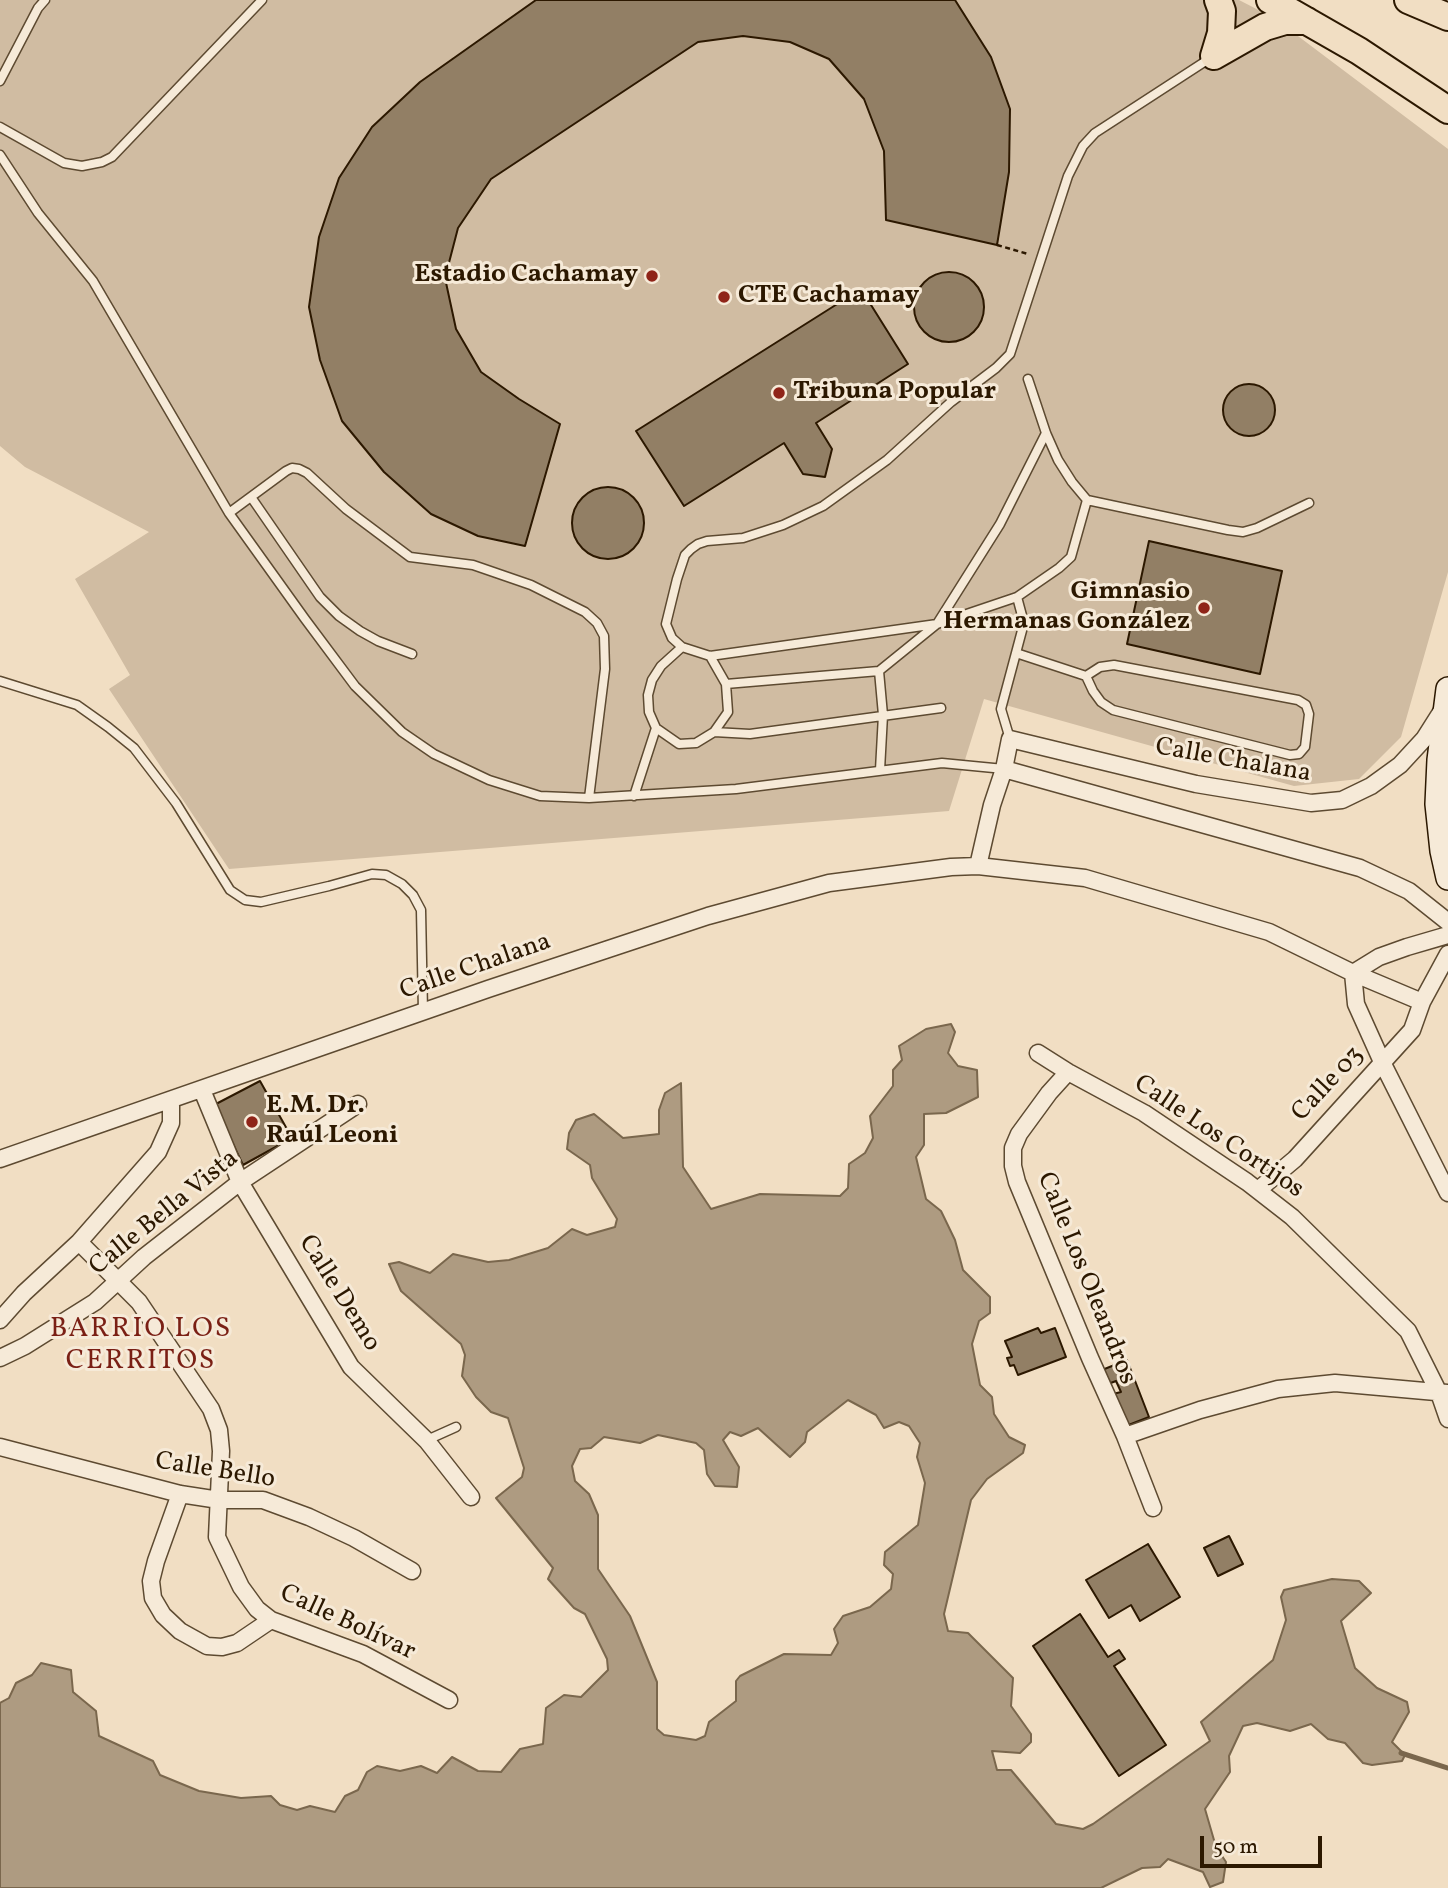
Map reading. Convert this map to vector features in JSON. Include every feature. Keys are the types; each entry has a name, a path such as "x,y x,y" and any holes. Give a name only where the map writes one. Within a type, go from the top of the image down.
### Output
{"main road":[{"path":"1214,55 1221,33 1222,11 1218,0"},
{"path":"1269,0 1359,51 1448,110"},
{"path":"1408,0 1448,17"},
{"path":"1214,55 1265,27 1285,21 1307,22"},
{"path":"1446,698 1437,804 1448,878"}],"street":[{"name":"Calle Chalana","path":"1010,739 1196,784 1311,803 1342,800 1371,786 1400,765 1424,739 1446,698"},
{"path":"978,866 1010,739"},
{"path":"1003,769 1360,868 1409,891 1448,922"},
{"name":"Calle Chalana","path":"0,1159 708,916 829,883 951,867 978,866 1085,878 1269,932 1353,973 1422,1002"},
{"path":"1448,936 1379,957 1353,973 1356,1004 1448,1193"},
{"name":"Calle 03","path":"1258,1190 1295,1159 1412,1030 1422,1002 1448,954"},
{"name":"Calle Los Cortijos","path":"1038,1053 1144,1113 1292,1216 1408,1331 1444,1393 1448,1419"},
{"name":"Calle Los Oleandros","path":"1068,1072 1019,1134 1013,1148 1013,1166 1017,1182 1153,1508"},
{"name":"Calle Demo","path":"202,1090 240,1182 351,1367 427,1441 471,1497"},
{"path":"0,1320 24,1293 79,1242 158,1152 171,1124 172,1100"},
{"name":"Calle Bella Vista","path":"0,1357 26,1346 95,1302 144,1257 240,1182 358,1104"},
{"name":"Calle Bolívar","path":"79,1242 139,1302 211,1409 219,1430 221,1451 217,1537 241,1587 257,1609 271,1620 362,1654 449,1700"},
{"path":"1125,1436 1200,1410 1278,1389 1335,1383 1444,1393"},
{"name":"Calle Bello","path":"0,1447 180,1494 219,1500 263,1500 354,1538 412,1571"},
{"path":"180,1494 151,1581 153,1598 163,1615 180,1632 207,1646 222,1647 237,1643 271,1620"}],"lane":[{"path":"0,81 38,8 45,0"},
{"path":"0,127 64,163 82,166 102,162 112,157 262,0"},
{"path":"1087,500 1071,557 1059,569 1017,597 937,624 710,656 682,647 672,638 666,624 685,555 698,544 743,538 783,525 823,506 887,460 951,402 1010,354 1068,176 1083,146 1095,134 1214,55"},
{"path":"0,155 38,213 93,281 229,513 355,686 402,732 434,754 489,780 540,796 634,796 736,789 942,763 1003,769"},
{"path":"1028,379 1058,460 1087,500 1243,531 1258,528 1309,503"},
{"path":"726,684 879,671 937,624 1000,524 1046,433"},
{"path":"229,513 286,471 299,469 307,473 346,509 410,557 473,565 531,585 585,612 597,623 604,636 605,669 589,797"},
{"path":"251,497 303,575 330,607 360,632 412,654"},
{"path":"1010,739 1001,709 1024,624 1017,597"},
{"path":"682,647 661,666 652,680 648,695 649,712 656,729 678,744 696,743 714,732 728,712 726,684 710,656"},
{"path":"1017,653 1086,676 1101,702 1113,710 1290,755 1299,754 1305,747 1309,714 1306,705 1298,700 1114,665 1100,667 1086,676"},
{"path":"879,671 883,715 880,770"},
{"path":"0,681 77,705 134,748 176,803 230,890 244,900 261,902 372,874 386,875 402,884 413,895 421,910 423,1012"},
{"path":"714,732 750,734 941,708"},
{"path":"634,796 656,729"},
{"path":"427,1441 456,1427"}],"path":[{"path":"996,245 1041,259"}],"shaded area":[{"name":"CTE Cachamay","path":"0,0 1239,0 1274,18 1448,149 1448,572 1401,737 1359,779 1294,786 984,699 949,811 229,869 109,689 130,675 75,579 149,532 25,467 0,446"},
{"path":"951,1024 955,1032 948,1053 958,1066 977,1070 978,1097 946,1113 924,1114 924,1145 916,1157 926,1199 941,1211 955,1240 963,1270 990,1297 990,1313 979,1321 972,1344 980,1385 992,1397 994,1414 1009,1437 1025,1445 1023,1453 987,1479 971,1500 944,1614 948,1631 968,1633 1013,1678 1011,1706 1031,1734 1031,1742 1020,1753 992,1751 997,1770 1011,1770 1056,1824 1083,1829 1093,1824 1210,1741 1201,1722 1273,1660 1286,1620 1281,1597 1284,1590 1332,1579 1359,1581 1371,1593 1341,1621 1355,1668 1377,1688 1407,1702 1409,1712 1392,1742 1405,1755 1402,1761 1372,1765 1363,1763 1345,1743 1328,1739 1311,1724 1290,1731 1257,1723 1243,1726 1229,1756 1230,1772 1205,1809 1216,1847 1226,1862 1223,1882 1210,1887 1203,1872 1168,1859 1160,1867 1142,1868 1101,1888 0,1888 0,1703 9,1698 16,1683 32,1675 41,1663 71,1670 73,1692 96,1711 99,1736 153,1761 160,1775 199,1791 241,1798 271,1796 280,1805 297,1810 310,1806 335,1812 345,1796 358,1790 367,1772 377,1766 400,1771 421,1766 437,1773 452,1757 478,1771 501,1772 520,1749 543,1744 546,1708 564,1695 581,1697 608,1670 607,1659 585,1614 574,1608 548,1579 553,1568 496,1498 522,1477 524,1468 508,1418 491,1412 476,1397 462,1376 465,1355 461,1344 401,1291 389,1264 399,1262 430,1273 453,1254 488,1262 509,1260 548,1248 572,1229 587,1235 615,1227 617,1219 592,1178 590,1165 567,1149 569,1133 576,1120 594,1114 623,1138 659,1134 659,1110 665,1093 681,1083 683,1167 711,1209 760,1194 840,1196 848,1188 849,1164 865,1153 873,1138 870,1116 893,1086 893,1070 902,1060 899,1046 926,1029","holes":["848,1400 876,1415 884,1428 899,1422 909,1426 920,1443 917,1457 925,1483 918,1525 885,1552 884,1565 893,1574 891,1589 870,1607 843,1616 834,1629 838,1643 831,1655 784,1654 740,1676 736,1681 736,1701 709,1722 705,1736 696,1740 664,1735 657,1729 657,1682 630,1616 598,1569 598,1515 589,1494 575,1481 572,1466 580,1449 591,1448 604,1437 640,1443 658,1435 696,1443 704,1450 707,1474 715,1486 737,1487 739,1467 723,1440 730,1432 741,1436 758,1428 790,1457 805,1442 807,1432"]}],"building":[{"path":"536,0 955,0 991,57 1010,109 1009,172 997,245 886,220 884,151 864,99 829,59 790,42 743,36 698,42 491,179 458,228 445,278 456,329 481,372 560,424 525,546 478,536 431,514 384,472 342,421 320,360 309,307 319,237 339,178 372,127 420,82"},
{"path":"942,272 956,272 969,278 978,287 984,307 982,320 974,332 956,342 942,342 929,336 920,327 914,314 914,300 920,287 929,278"},
{"name":"Tribuna Popular","path":"861,289 908,364 816,423 832,449 825,477 803,474 784,443 684,506 636,431"},
{"path":"1249,384 1268,391 1275,410 1268,429 1249,436 1230,429 1223,410 1230,391"},
{"path":"608,487 628,493 638,503 644,523 638,543 628,553 608,559 588,553 578,543 572,523 578,503 588,493"},
{"name":"Gimnasio Hermanas González","path":"1149,541 1282,571 1260,674 1127,644"},
{"name":"E.M. Dr. Raúl Leoni","path":"260,1081 292,1138 243,1165 214,1105"},
{"path":"1038,1328 1041,1333 1055,1328 1066,1357 1018,1375 1014,1365 1010,1366 1007,1358 1012,1357 1005,1341"},
{"path":"1127,1360 1149,1417 1126,1426 1113,1394 1121,1392 1116,1381 1108,1384 1102,1370"},
{"path":"1229,1536 1243,1564 1218,1576 1204,1548"},
{"path":"1148,1544 1180,1597 1140,1621 1131,1605 1109,1618 1086,1580"},
{"path":"1080,1614 1108,1657 1119,1650 1125,1659 1114,1666 1166,1745 1119,1776 1033,1646"}],"waterway":[{"path":"1401,1753 1448,1768"}],"place":[{"name":"Estadio Cachamay","path":"652,276"},
{"name":"CTE Cachamay","path":"724,297"},
{"name":"Tribuna Popular","path":"779,393"},
{"name":"Gimnasio Hermanas González","path":"1204,608"},
{"name":"E.M. Dr. Raúl Leoni","path":"252,1122"}],"district":[{"name":"BARRIO LOS CERRITOS","path":"141,1347"}]}
